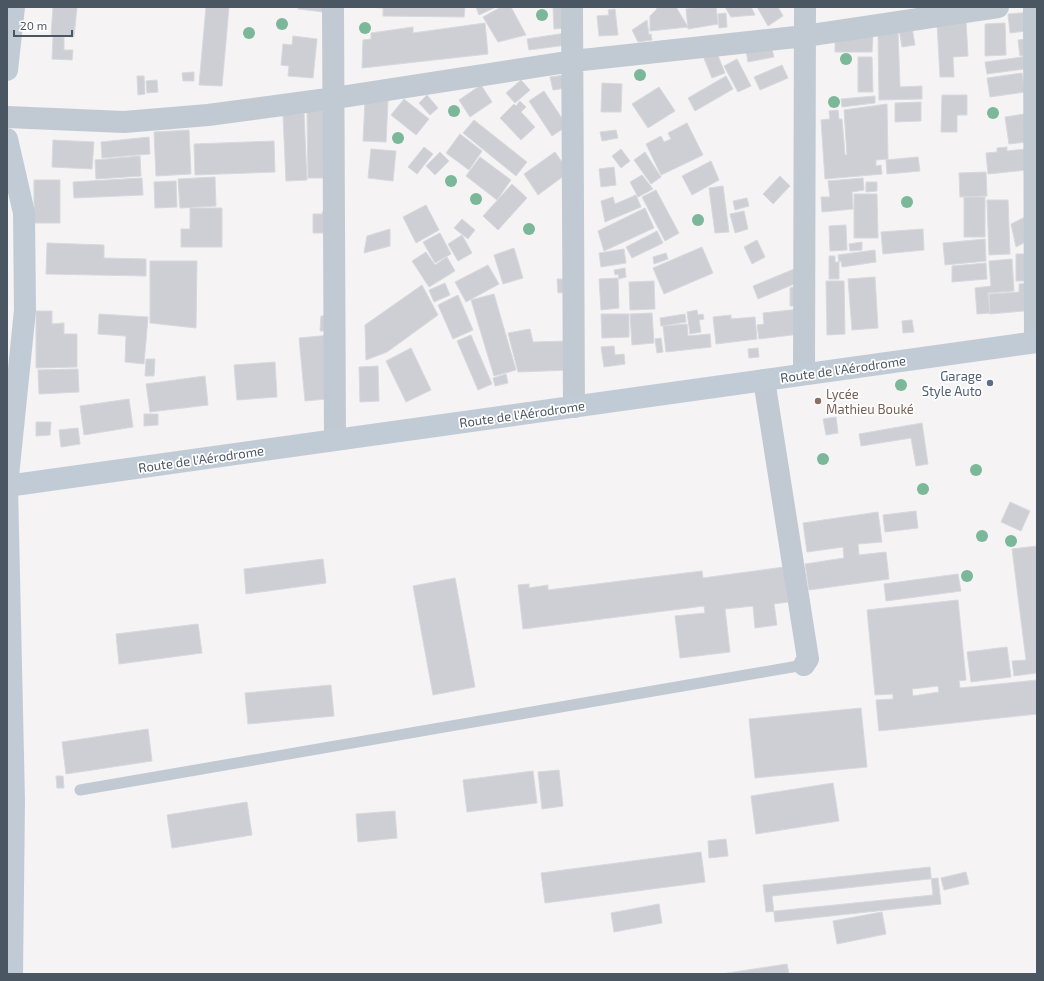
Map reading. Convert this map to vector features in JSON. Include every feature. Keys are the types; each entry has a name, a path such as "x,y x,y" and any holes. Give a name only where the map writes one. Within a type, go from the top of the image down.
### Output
{"street":[{"path":"7,70 14,7"},
{"path":"333,7 335,98 334,440"},
{"path":"572,7 574,406"},
{"path":"804,374 805,7"},
{"path":"7,117 124,122 208,115 335,98 573,61 805,36 998,7"},
{"path":"1034,7 1036,342"},
{"path":"7,138 24,213 25,310 7,486 14,801 12,974"},
{"name":"Route de l'Aérodrome","path":"7,486 1036,342"},
{"path":"764,380 808,659 804,665"}],"lane":[{"path":"80,790 804,665"}],"building":[{"path":"53,7 77,7 74,37 51,35"},
{"path":"206,7 229,7 222,86 199,85"},
{"path":"299,7 333,7 332,13 298,9"},
{"path":"369,7 465,7 464,17 383,16 383,8"},
{"path":"476,7 496,7 479,15"},
{"path":"501,7 511,7 526,35 498,42 483,17"},
{"path":"553,7 567,7 568,28 554,29"},
{"path":"656,7 676,7 688,27 650,31 650,16 657,9"},
{"path":"716,7 718,24 688,29 686,9"},
{"path":"725,7 751,7 755,15 731,17"},
{"path":"757,7 778,7 783,16 768,26"},
{"path":"615,9 618,35 599,36 597,16 609,15 608,10"},
{"path":"1033,12 1035,30 1010,33 1008,14"},
{"path":"726,13 727,27 719,28 718,14"},
{"path":"647,20 649,35 651,34 652,40 638,42 632,30"},
{"path":"966,21 968,56 953,57 954,77 940,77 937,23"},
{"path":"485,23 488,54 362,68 363,40 371,39 371,33 413,27 413,33"},
{"path":"1005,23 1006,55 985,56 985,24"},
{"path":"912,27 915,45 902,47 899,29"},
{"path":"572,32 574,44 529,50 527,39"},
{"path":"898,32 900,87 922,86 922,99 879,100 878,33"},
{"path":"835,35 873,35 872,52 835,52"},
{"path":"293,36 317,39 313,78 288,76 289,66 281,65 283,44 292,45"},
{"path":"53,37 64,37 64,50 73,50 72,60 52,59"},
{"path":"1032,38 1034,55 1020,56 1018,40"},
{"path":"771,46 774,57 748,62 746,51"},
{"path":"716,51 725,73 712,78 703,56"},
{"path":"1030,56 1032,68 987,74 985,62"},
{"path":"858,57 872,57 873,92 858,92"},
{"path":"737,59 751,86 738,92 724,66"},
{"path":"782,65 788,78 760,90 754,77"},
{"path":"194,72 194,81 183,81 182,73"},
{"path":"1022,73 1025,92 990,97 987,78"},
{"path":"565,75 566,88 553,90 550,77"},
{"path":"137,76 144,76 145,94 138,95"},
{"path":"726,76 733,89 695,111 688,98"},
{"path":"157,80 158,92 147,93 146,81"},
{"path":"521,80 530,90 515,103 506,93"},
{"path":"602,83 622,84 621,112 601,112"},
{"path":"481,85 492,102 470,117 459,100"},
{"path":"659,87 675,111 648,128 632,104"},
{"path":"544,91 567,126 552,136 529,101"},
{"path":"427,95 438,108 430,115 419,103"},
{"path":"942,95 967,95 967,115 957,115 957,132 941,132"},
{"path":"875,96 875,103 842,107 841,99"},
{"path":"404,99 429,119 416,135 391,115"},
{"path":"365,101 388,101 386,142 363,141"},
{"path":"520,101 526,107 521,112 535,127 521,140 500,118 514,104 516,106"},
{"path":"921,102 921,121 895,122 895,103"},
{"path":"887,104 888,159 876,160 876,166 881,165 882,174 825,179 821,120 830,119 829,111 838,110 839,119 842,119 845,155 847,155 844,110"},
{"path":"323,108 327,178 308,178 307,109"},
{"path":"304,113 307,180 286,181 283,115"},
{"path":"1031,113 1035,141 1009,144 1005,117"},
{"path":"474,120 527,162 516,176 463,133"},
{"path":"687,123 703,155 661,175 646,144 661,136 664,142 671,139 668,133"},
{"path":"189,130 191,174 156,176 154,132"},
{"path":"616,130 618,138 602,141 600,132"},
{"path":"460,134 482,151 469,170 446,153"},
{"path":"149,137 150,154 102,158 101,142"},
{"path":"53,140 94,142 92,169 52,167"},
{"path":"274,141 275,172 195,175 194,144"},
{"path":"424,147 433,154 417,174 408,167"},
{"path":"1007,147 1007,151 1025,149 1027,170 988,174 986,153 997,152 997,148"},
{"path":"371,149 396,151 393,181 368,178"},
{"path":"621,149 630,161 621,168 612,156"},
{"path":"440,152 449,161 435,175 426,166"},
{"path":"555,152 569,172 538,195 524,174"},
{"path":"645,152 661,177 651,184 634,160"},
{"path":"140,156 141,176 96,179 95,160"},
{"path":"480,157 511,180 497,200 466,176"},
{"path":"918,157 920,171 887,174 886,160"},
{"path":"711,161 719,180 692,195 682,176"},
{"path":"614,167 616,185 601,187 599,169"},
{"path":"986,172 987,196 960,197 959,173"},
{"path":"642,175 653,189 638,197 630,182"},
{"path":"780,176 790,186 773,204 763,194"},
{"path":"215,177 216,206 180,208 178,179"},
{"path":"142,178 143,195 74,198 73,182"},
{"path":"863,178 864,190 852,192 853,209 822,212 821,197 830,197 828,181"},
{"path":"34,180 60,180 60,223 34,223"},
{"path":"176,181 177,207 155,208 154,182"},
{"path":"866,182 877,182 877,191 866,192"},
{"path":"512,184 527,198 498,230 483,216"},
{"path":"723,186 729,232 715,233 709,188"},
{"path":"656,190 679,233 665,241 642,197"},
{"path":"854,194 877,194 878,238 854,238"},
{"path":"636,195 641,207 605,222 601,201 613,197 615,204"},
{"path":"964,197 985,197 985,237 964,237"},
{"path":"747,198 749,206 735,210 733,201"},
{"path":"987,200 1008,200 1010,254 989,255"},
{"path":"426,205 439,230 416,243 403,217"},
{"path":"190,208 222,208 222,247 181,247 181,229 190,229"},
{"path":"645,208 654,228 604,251 598,231"},
{"path":"323,211 340,211 323,233 313,233 313,214 322,214"},
{"path":"744,211 748,229 735,233 730,214"},
{"path":"1033,213 1037,236 1016,247 1011,224"},
{"path":"462,219 475,230 468,239 454,228"},
{"path":"846,225 847,250 830,251 829,226"},
{"path":"390,229 390,246 364,253 367,236"},
{"path":"923,229 924,250 883,254 881,232"},
{"path":"657,231 663,243 632,258 626,247"},
{"path":"440,233 451,254 435,263 423,242"},
{"path":"462,235 472,253 458,261 448,244"},
{"path":"985,239 986,261 945,265 943,243"},
{"path":"757,240 765,257 752,264 744,247"},
{"path":"862,242 862,250 850,251 849,244"},
{"path":"47,243 104,245 104,258 146,259 146,276 46,274"},
{"path":"702,247 713,273 664,294 653,268"},
{"path":"514,248 523,278 503,284 494,255"},
{"path":"624,249 626,263 601,267 599,253"},
{"path":"875,250 876,262 842,267 841,261 839,262 838,255"},
{"path":"426,252 435,265 447,257 455,271 429,287 412,261"},
{"path":"666,253 668,259 654,264 653,257"},
{"path":"1016,254 1036,254 1037,281 1016,281"},
{"path":"829,256 835,256 835,262 839,262 839,279 829,279"},
{"path":"1012,259 1014,291 988,293 990,313 977,314 975,288 991,286 989,261"},
{"path":"150,261 197,261 196,328 150,323"},
{"path":"986,263 987,279 952,282 952,266"},
{"path":"488,265 499,284 466,302 455,282"},
{"path":"799,267 804,280 758,299 753,286"},
{"path":"625,268 626,277 619,279 618,274 615,275 614,270"},
{"path":"875,277 878,328 852,330 848,279"},
{"path":"618,278 619,308 601,310 599,279"},
{"path":"557,279 569,279 569,292 558,293"},
{"path":"654,281 655,309 630,310 629,282"},
{"path":"826,281 844,281 845,334 827,335"},
{"path":"445,283 450,295 434,302 429,290"},
{"path":"1033,283 1035,310 990,314 989,294 1019,292 1019,284"},
{"path":"805,284 798,306 790,306 790,288"},
{"path":"422,285 438,315 387,352 366,360 365,325"},
{"path":"494,294 516,370 494,376 471,300"},
{"path":"458,295 473,330 453,339 438,305"},
{"path":"800,309 800,334 759,339 757,325 764,324 763,313"},
{"path":"697,310 698,315 703,314 704,319 699,320 701,332 690,334 687,312"},
{"path":"36,311 52,311 52,324 64,323 64,334 77,334 77,367 36,368"},
{"path":"652,313 654,343 632,345 630,314"},
{"path":"99,314 148,317 144,364 125,362 126,336 98,334"},
{"path":"601,314 629,314 629,337 602,338"},
{"path":"685,314 686,322 661,326 660,318"},
{"path":"731,315 731,319 755,317 757,339 716,344 713,317"},
{"path":"321,316 333,316 332,331 320,331"},
{"path":"912,320 914,332 903,333 902,321"},
{"path":"687,324 688,336 710,334 711,347 666,352 663,326"},
{"path":"530,329 533,342 570,341 571,370 518,372 508,333"},
{"path":"331,335 338,398 305,401 299,338"},
{"path":"471,335 492,384 478,390 457,341"},
{"path":"661,338 663,352 657,353 655,339"},
{"path":"614,346 615,355 624,354 625,364 604,367 601,347"},
{"path":"411,348 431,390 406,402 386,361"},
{"path":"758,348 759,357 749,358 748,349"},
{"path":"146,359 155,359 154,376 145,376"},
{"path":"275,362 277,397 237,400 234,365"},
{"path":"378,366 379,401 360,402 359,367"},
{"path":"78,369 79,392 39,394 38,370"},
{"path":"506,374 508,383 495,386 493,378"},
{"path":"205,376 208,405 150,412 146,384"},
{"path":"129,399 133,427 84,435 80,406"},
{"path":"144,414 158,414 158,425 144,426"},
{"path":"836,417 838,433 826,435 823,419"},
{"path":"36,422 51,422 50,435 36,436"},
{"path":"922,423 928,464 916,466 911,438 861,446 859,434"},
{"path":"78,428 80,444 61,447 59,430"},
{"path":"1010,502 1030,511 1021,531 1001,522"},
{"path":"916,511 918,528 885,532 883,515"},
{"path":"878,512 882,542 858,544 859,555 886,552 889,579 809,590 805,564 844,558 843,547 807,552 803,523"},
{"path":"1037,546 1037,673 1014,676 1012,661 1026,660 1012,549"},
{"path":"323,559 326,583 246,594 244,569"},
{"path":"784,567 788,602 774,604 777,625 755,628 753,606 725,609 730,652 680,658 675,616 705,613 704,606 523,629 518,585 529,584 529,588 548,585 548,590 702,571 703,578"},
{"path":"958,574 961,591 886,601 884,584"},
{"path":"455,578 475,687 433,695 413,586"},
{"path":"958,600 966,680 959,681 960,688 1037,680 1037,714 879,731 876,700 893,699 893,694 875,695 867,610","holes":["938,686 939,692 913,696 912,689"]},
{"path":"198,624 202,653 119,664 116,634"},
{"path":"1007,647 1011,677 971,682 967,652"},
{"path":"331,685 334,716 248,724 245,693"},
{"path":"861,708 867,767 755,778 749,719"},
{"path":"148,729 152,761 66,774 62,742"},
{"path":"559,770 563,806 542,809 538,772"},
{"path":"533,771 537,803 467,812 463,780"},
{"path":"56,776 63,776 64,788 57,788"},
{"path":"833,783 839,821 756,834 751,796"},
{"path":"247,802 252,835 172,848 167,815"},
{"path":"395,811 397,838 358,842 356,814"},
{"path":"726,839 728,856 709,858 708,841"},
{"path":"701,852 705,882 545,903 541,873"},
{"path":"930,867 933,895 766,912 763,885"},
{"path":"966,872 969,884 944,890 941,878"},
{"path":"938,878 941,904 775,922 772,896"},
{"path":"659,904 662,923 614,932 611,913"},
{"path":"882,912 886,934 837,944 833,921"},
{"path":"787,964 789,974 721,974"}],"place":[{"name":"Garage Style Auto","path":"990,383"},
{"name":"Lycée Mathieu Bouké","path":"818,401"}]}
